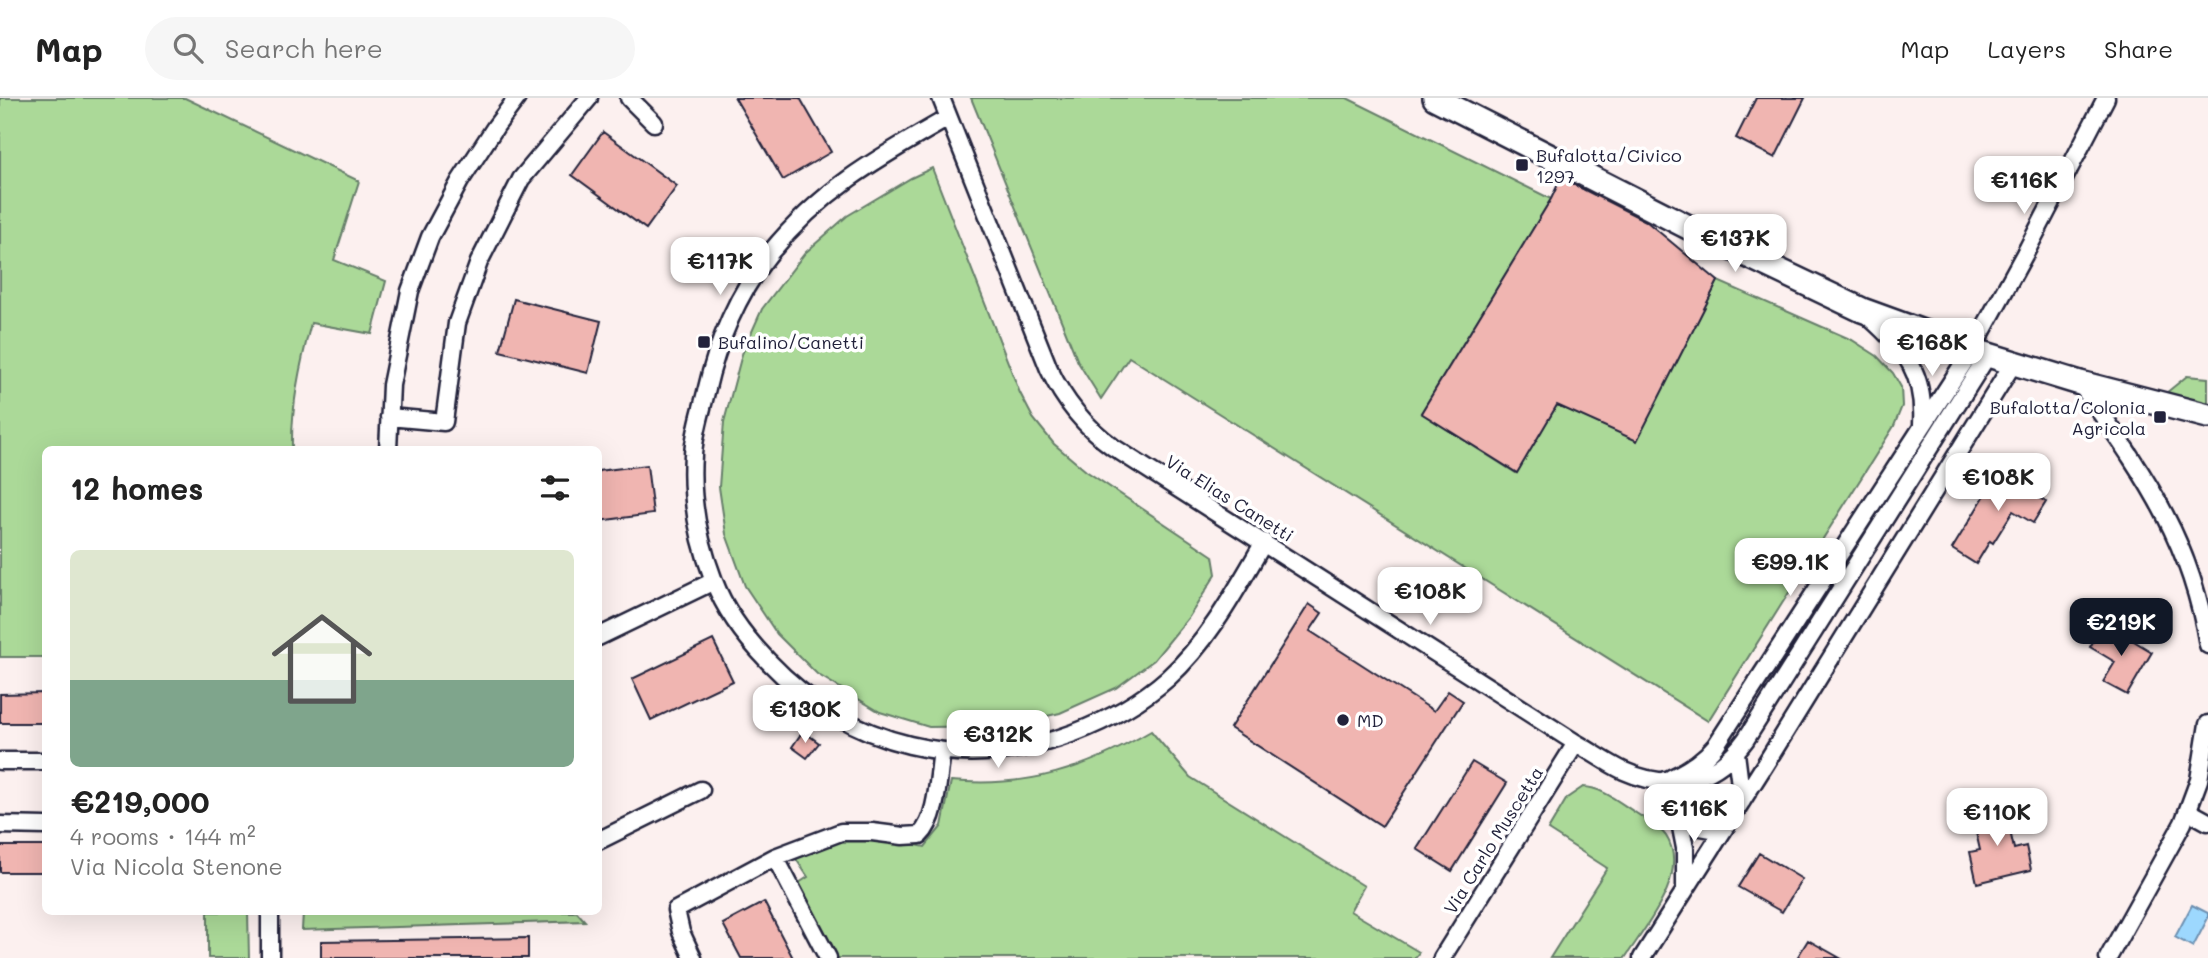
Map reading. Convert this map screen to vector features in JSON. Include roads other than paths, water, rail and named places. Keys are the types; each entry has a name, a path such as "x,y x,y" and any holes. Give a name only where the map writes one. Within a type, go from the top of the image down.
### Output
{"street":[{"path":"387,446 391,385 411,291 430,237 460,181 517,98"},
{"path":"389,417 444,422 457,323 479,262 521,179 589,98"},
{"path":"629,98 654,123"},
{"name":"Via Elias Canetti","path":"941,98 1049,369 1066,401 1085,424 1104,440 1576,743 1627,772 1665,780 1692,780 1710,772 1735,753 1746,740 1818,625 1980,352"},
{"path":"1435,98 1692,229 1862,310 1980,352 2080,383 2208,416"},
{"path":"1685,890 1685,848 1679,817 1665,780 1691,768 1707,756 1922,426 1980,352 2028,248 2106,98"},
{"path":"948,118 873,161 820,200 768,254 734,312 711,371 697,427 693,455 693,487 698,520 714,581 725,604 748,639 785,678 815,702 842,720 866,731 903,744 942,751 981,753 1039,745 1085,729 1133,705 1169,677 1195,649 1225,608 1264,542"},
{"path":"1862,310 1902,349 1912,363 1921,388 1922,426"},
{"path":"1642,958 2014,362"},
{"path":"2080,383 2146,479 2173,527 2193,579 2208,645"},
{"path":"602,635 714,581"},
{"path":"1801,614 1818,625"},
{"path":"2108,958 2188,811 2199,780 2208,724"},
{"name":"Via Carlo Muscetta","path":"1442,958 1576,743"},
{"path":"693,958 681,932 676,910 775,858 841,832 920,835 926,830 932,817 942,751"},
{"path":"1735,753 1742,800"},
{"path":"0,761 42,761"},
{"path":"602,839 701,790"},
{"path":"2188,811 2208,822"},
{"path":"1679,817 1695,826 1723,831"},
{"path":"0,825 42,825"},
{"path":"775,858 828,958"},
{"path":"270,915 271,958"}],"water":[{"path":"2192,905 2208,913 2193,947 2175,937"}],"place":[{"name":"Bufalotta/Civico 1297","path":"1522,165"},
{"name":"Bufalino/Canetti","path":"704,342"},
{"name":"Bufalotta/Colonia Agricola","path":"2160,417"},
{"name":"MD","path":"1343,720"}]}
